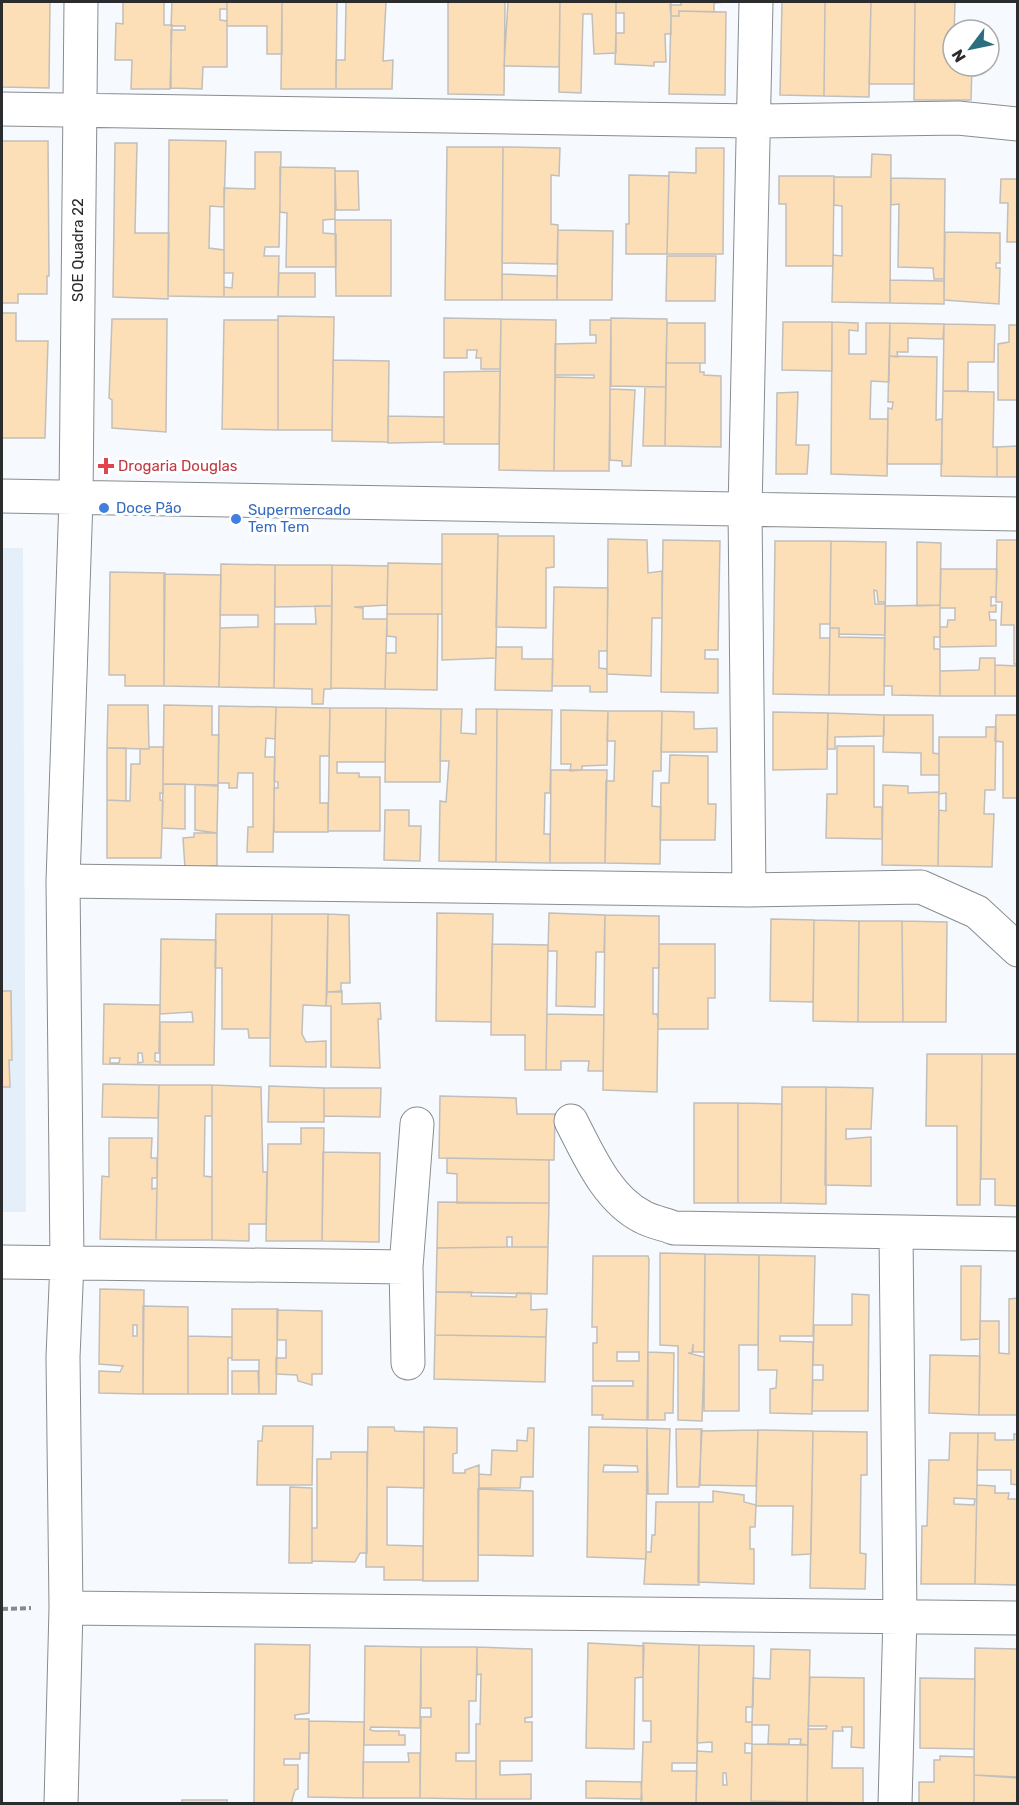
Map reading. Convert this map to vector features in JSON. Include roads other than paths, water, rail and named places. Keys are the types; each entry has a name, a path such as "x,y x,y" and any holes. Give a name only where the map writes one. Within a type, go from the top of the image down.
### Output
{"street":[{"name":"SOE Quadra 22","path":"61,1803 66,1608 63,1357 67,1262 63,881 76,499 81,2"},
{"path":"749,890 745,510 756,2"},
{"path":"2,109 754,121 958,118 1017,124"},
{"path":"2,496 1017,514"},
{"path":"63,881 749,890 921,887 977,912 1017,950"},
{"path":"571,1121 596,1169 622,1201 642,1217 674,1228 1017,1234"},
{"path":"408,1363 406,1267 417,1124"},
{"path":"895,1803 900,1615 896,1233"},
{"path":"2,1262 406,1267"},
{"path":"66,1608 1017,1618"}],"place":[{"name":"Drogaria Douglas","path":"106,466"},
{"name":"Doce Pão","path":"104,508"},
{"name":"Supermercado Tem Tem","path":"236,519"}]}
